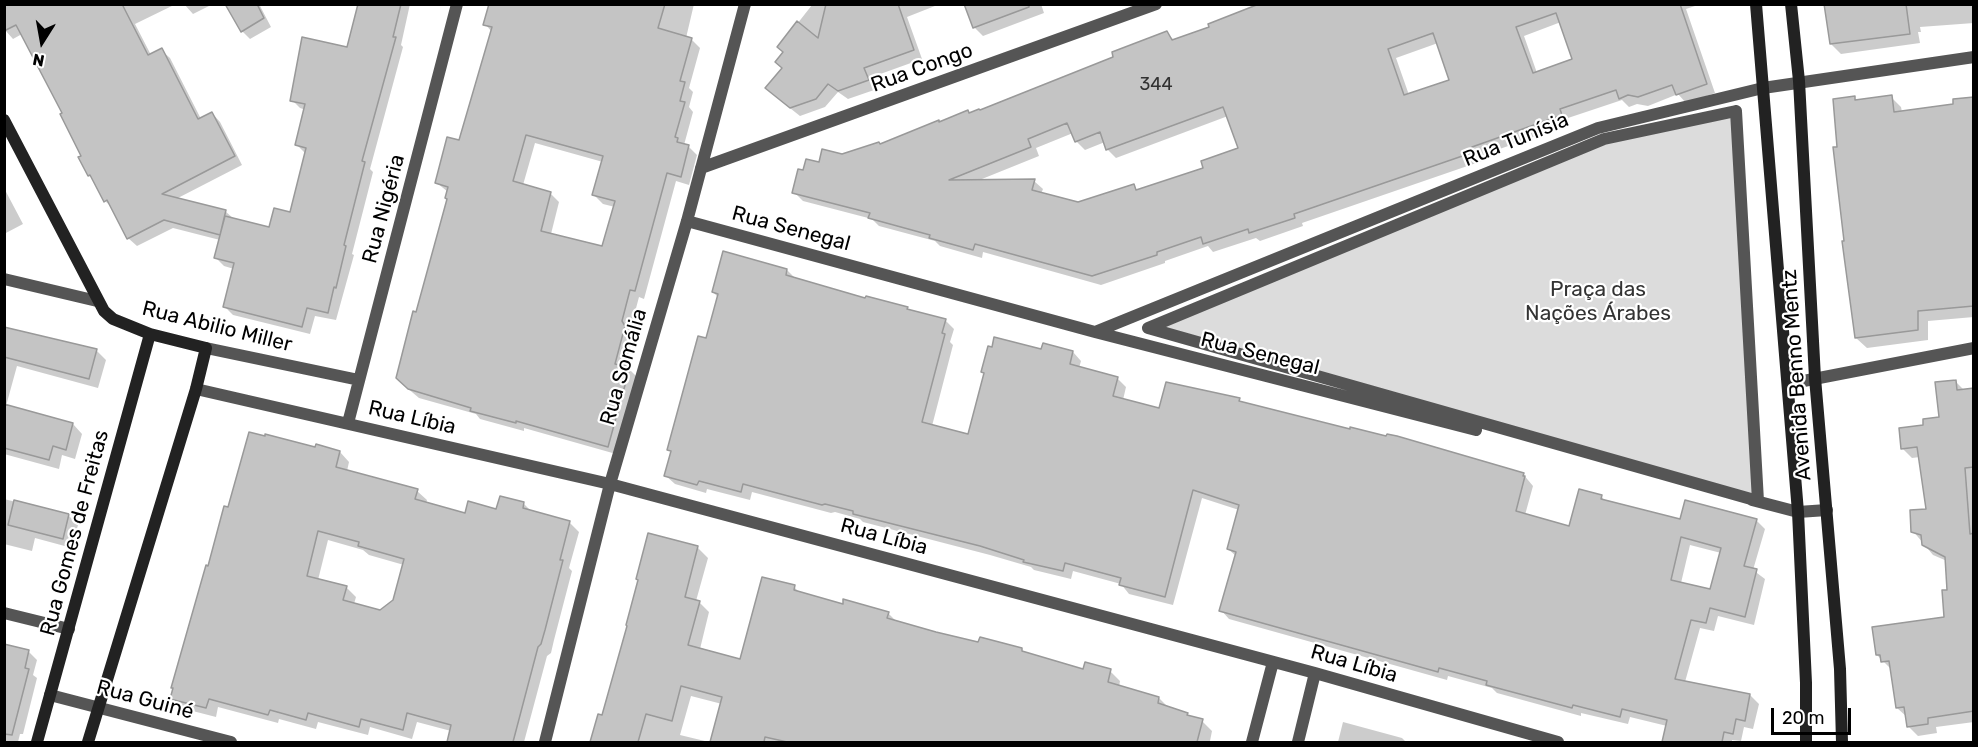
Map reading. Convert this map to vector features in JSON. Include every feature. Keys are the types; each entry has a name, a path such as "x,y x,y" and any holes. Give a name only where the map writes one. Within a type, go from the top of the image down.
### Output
{"street":[{"name":"Rua Nigéria","path":"348,423 457,4"},
{"name":"Rua Somália","path":"545,742 610,484 687,221 745,4"},
{"name":"Rua Congo","path":"701,168 1156,4"},
{"name":"Avenida Benno Mentz","path":"1756,4 1798,512 1806,683 1806,742"},
{"name":"Avenida Benno Mentz","path":"1791,4 1798,81 1815,378 1840,669 1842,742"},
{"name":"Rua Tunísia","path":"1095,332 1598,128 1798,81 1974,57"},
{"path":"1736,111 1758,501 1148,328 1604,139 1736,111"},
{"name":"Rua Abilio Miller","path":"4,120 98,301 113,319 150,334 206,348 359,380"},
{"name":"Rua Senegal","path":"687,221 1095,332 1798,512 1827,510"},
{"path":"4,279 98,301"},
{"name":"Rua Gomes de Freitas","path":"37,742 150,334"},
{"path":"88,742 196,389 206,348"},
{"path":"1788,384 1974,348"},
{"name":"Rua Líbia","path":"196,389 610,484 1316,673 1558,742"},
{"path":"4,613 69,629"},
{"path":"1252,742 1273,662"},
{"path":"1298,742 1316,673"},
{"name":"Rua Guiné","path":"50,695 231,742"}],"green space":[{"name":"Praça das Nações Árabes","path":"1736,111 1758,501 1148,328 1604,139"}],"building":[{"path":"4,4 122,4 148,55 162,48 198,119 212,112 235,156 162,194 226,210 220,235 164,220 127,239 107,200 104,202 78,157 81,156 60,114 62,113 16,25 4,31"},
{"path":"225,4 257,4 264,18 241,32"},
{"path":"358,4 401,4 393,37 396,37 362,161 365,162 344,245 346,246 336,288 334,287 328,313 307,308 302,327 223,307 234,263 214,258 225,216 269,227 274,208 290,212 306,148 295,145 305,104 290,101 302,37 347,47"},
{"path":"489,4 665,4 658,28 692,38 680,81 685,82 680,101 685,102 675,137 678,138 677,142 689,145 681,177 667,173 635,291 630,290 622,321 625,326 615,364 630,367 608,447 516,421 516,423 470,411 471,408 408,389 396,378 413,311 416,312 447,199 445,198 448,187 435,183 447,137 459,140 492,27 483,25","holes":["526,135 603,156 592,195 615,201 602,246 541,231 551,192 513,181"]},
{"path":"826,4 898,4 914,50 864,68 869,80 838,91 828,84 816,99 790,108 765,88 782,68 775,62 783,52 777,47 797,21 818,38"},
{"path":"964,4 1029,4 1029,7 973,28"},
{"path":"1259,4 1680,4 1707,84 1676,95 1672,85 1638,97 1628,95 1619,99 1616,90 1560,109 1562,115 1472,147 1474,152 1294,214 1295,218 1249,233 1248,229 1203,244 1201,237 1157,252 1157,255 1092,276 975,244 973,250 929,238 930,235 868,218 870,213 792,193 798,169 803,170 806,159 819,162 822,149 842,154 879,142 880,144 968,110 969,113 980,110 1113,57 1112,52 1167,31 1172,40 1209,27 1208,24","holes":["1556,13 1572,59 1533,73 1516,27","1433,33 1449,80 1404,95 1388,49","1223,107 1238,148 1201,161 1203,168 1136,190 1134,184 1078,202 1032,190 1035,179 949,180 1031,147 1028,139 1067,123 1075,142 1100,132 1106,150"]},
{"path":"1824,4 1906,4 1910,34 1830,44"},
{"path":"1892,95 1894,112 1953,104 1953,99 1974,97 1974,306 1918,311 1918,330 1855,338 1842,241 1844,241 1833,147 1837,147 1833,99 1855,96 1855,100"},
{"path":"723,251 787,269 786,275 946,319 942,333 945,334 922,422 968,434 984,373 981,372 988,346 992,347 994,337 1041,349 1043,343 1073,351 1070,364 1118,377 1113,396 1159,408 1166,382 1240,398 1239,401 1350,429 1350,427 1386,436 1387,434 1397,436 1524,473 1516,511 1569,526 1579,489 1602,495 1601,499 1680,519 1685,500 1757,519 1744,566 1757,569 1745,617 1710,608 1706,623 1691,620 1675,679 1750,694 1745,721 1736,719 1733,734 1724,732 1722,742 1662,742 1667,720 1622,709 1620,717 1573,705 1572,708 1486,685 1487,681 1439,668 1438,672 1219,611 1236,552 1227,549 1239,505 1193,490 1165,597 1119,585 1121,578 1065,563 1063,571 1023,562 1024,560 980,546 743,484 741,492 699,481 697,485 664,476 671,451 667,450 698,336 706,338 718,294 712,292","holes":["1681,537 1721,548 1710,589 1671,580"]},
{"path":"4,327 97,349 89,379 4,357"},
{"path":"1956,380 1957,390 1974,388 1974,467 1965,468 1970,534 1974,533 1974,711 1928,718 1928,724 1907,727 1904,707 1896,708 1889,661 1881,662 1880,655 1876,655 1872,627 1944,617 1942,590 1947,590 1945,557 1922,545 1921,535 1911,532 1910,510 1926,509 1917,447 1901,449 1899,428 1923,425 1923,419 1939,417 1935,382"},
{"path":"4,404 73,423 66,450 53,446 49,460 4,448"},
{"path":"249,432 315,447 316,444 340,451 336,467 418,489 415,499 465,513 468,501 496,509 500,496 524,502 523,508 570,521 560,560 563,560 545,630 538,647 513,742 447,742 451,725 407,713 403,730 361,719 359,727 308,713 306,720 270,710 268,715 209,699 206,708 170,699 173,688 171,688 206,565 208,566 224,506 228,507","holes":["318,531 359,542 358,546 404,559 393,600 380,610 343,600 347,586 307,576"]},
{"path":"14,500 69,514 63,539 8,525"},
{"path":"648,533 698,546 685,597 700,601 688,645 740,659 762,577 795,585 794,590 843,604 843,599 889,612 887,618 936,632 978,642 980,637 1022,648 1022,651 1083,669 1085,662 1111,669 1108,682 1159,697 1158,703 1203,719 1197,742 787,742 765,737 764,742 710,742 722,697 681,686 672,721 646,714 638,742 590,742 598,714 602,715 627,626"},
{"path":"4,644 29,650 25,668 29,669 12,735 4,734"}]}
